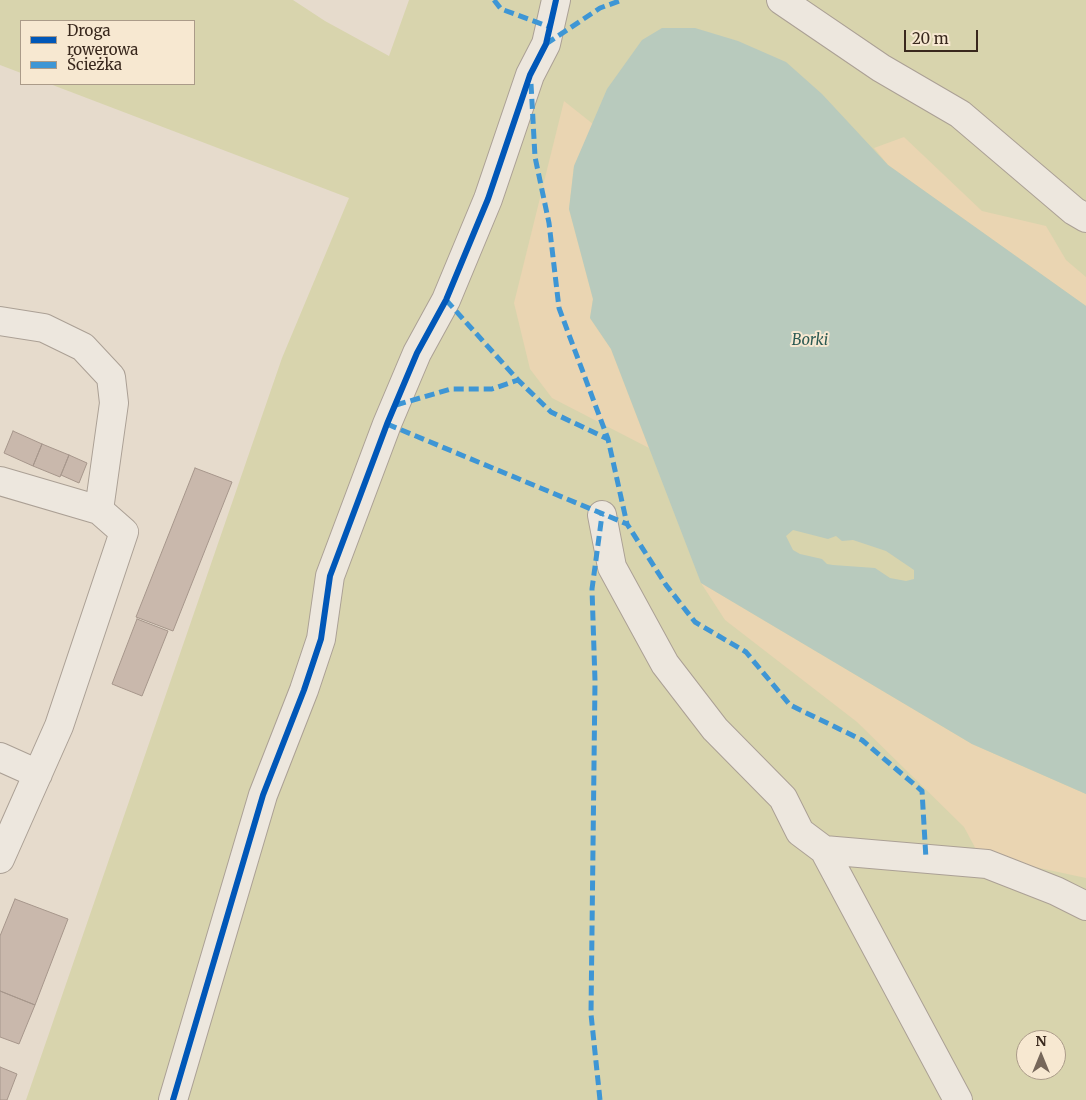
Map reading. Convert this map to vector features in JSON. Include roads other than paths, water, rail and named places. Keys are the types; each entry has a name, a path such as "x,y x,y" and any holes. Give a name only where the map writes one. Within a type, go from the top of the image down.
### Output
{"lane":[{"path":"173,1100 264,795 321,639 330,576 387,424 417,353 446,300 488,199 530,75 546,44 556,0"},
{"path":"780,0 882,68 960,114 1067,205 1086,218"},
{"path":"0,321 44,328 83,347 111,376 114,403 104,490 99,510"},
{"path":"0,481 99,510 124,532 59,726 0,859"},
{"path":"602,515 612,567 665,664 715,729 783,798 800,832 824,850 958,1100"},
{"path":"0,757 38,774"},
{"path":"824,850 987,864 1056,891 1086,906"}],"water":[{"name":"Borki","path":"662,28 695,28 738,41 786,62 822,94 888,165 1086,306 1086,794 972,744 701,583 611,349 590,318 593,299 569,209 574,166 607,89 642,40","holes":["793,530 828,539 836,536 842,541 853,540 886,551 914,570 914,579 906,581 890,578 875,568 827,564 822,559 800,554 793,550 786,536"]}]}
